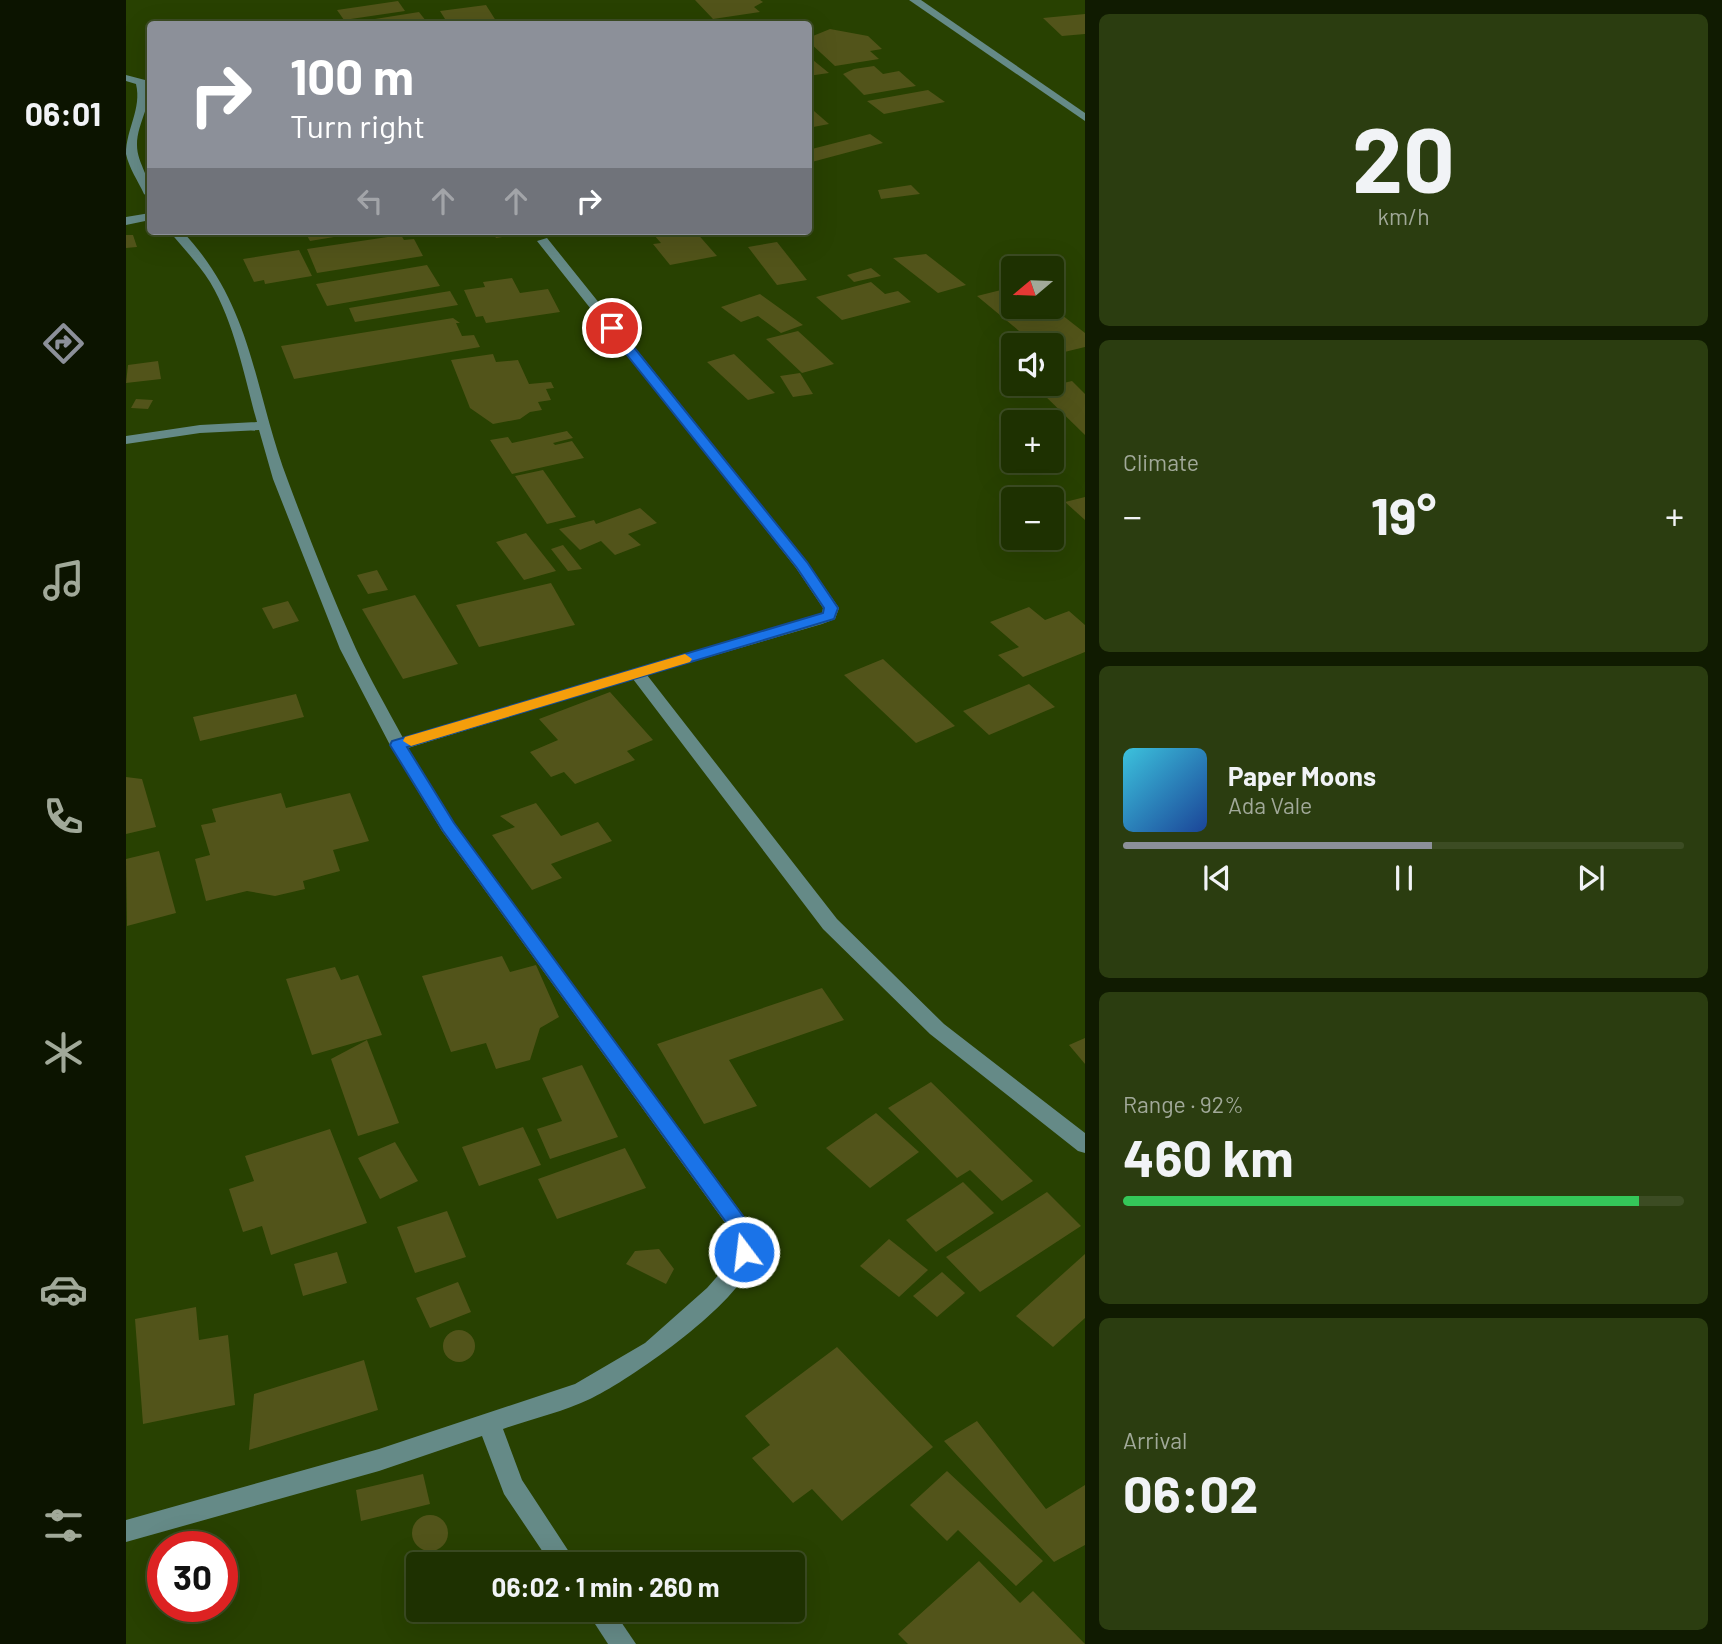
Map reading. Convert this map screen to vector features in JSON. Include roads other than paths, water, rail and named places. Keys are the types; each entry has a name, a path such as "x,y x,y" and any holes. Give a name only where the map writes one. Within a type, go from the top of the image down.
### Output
{"street":[{"path":"914,0 1085,118"},
{"path":"126,78 141,82 147,93"},
{"path":"145,113 131,138 131,148 134,162 147,188"},
{"path":"126,221 147,218"},
{"path":"126,1531 379,1460 582,1392 653,1350 698,1311 738,1267 744,1252 743,1239 736,1221 448,827 398,745 348,649 279,479 234,320 217,284 194,251 179,235"},
{"path":"398,745 829,615 831,608 802,565 542,241"},
{"path":"126,440 200,429 264,426"},
{"path":"637,673 830,924 937,1029 1085,1145"},
{"path":"489,1423 512,1486 557,1552"},
{"path":"607,1622 623,1644"}]}
